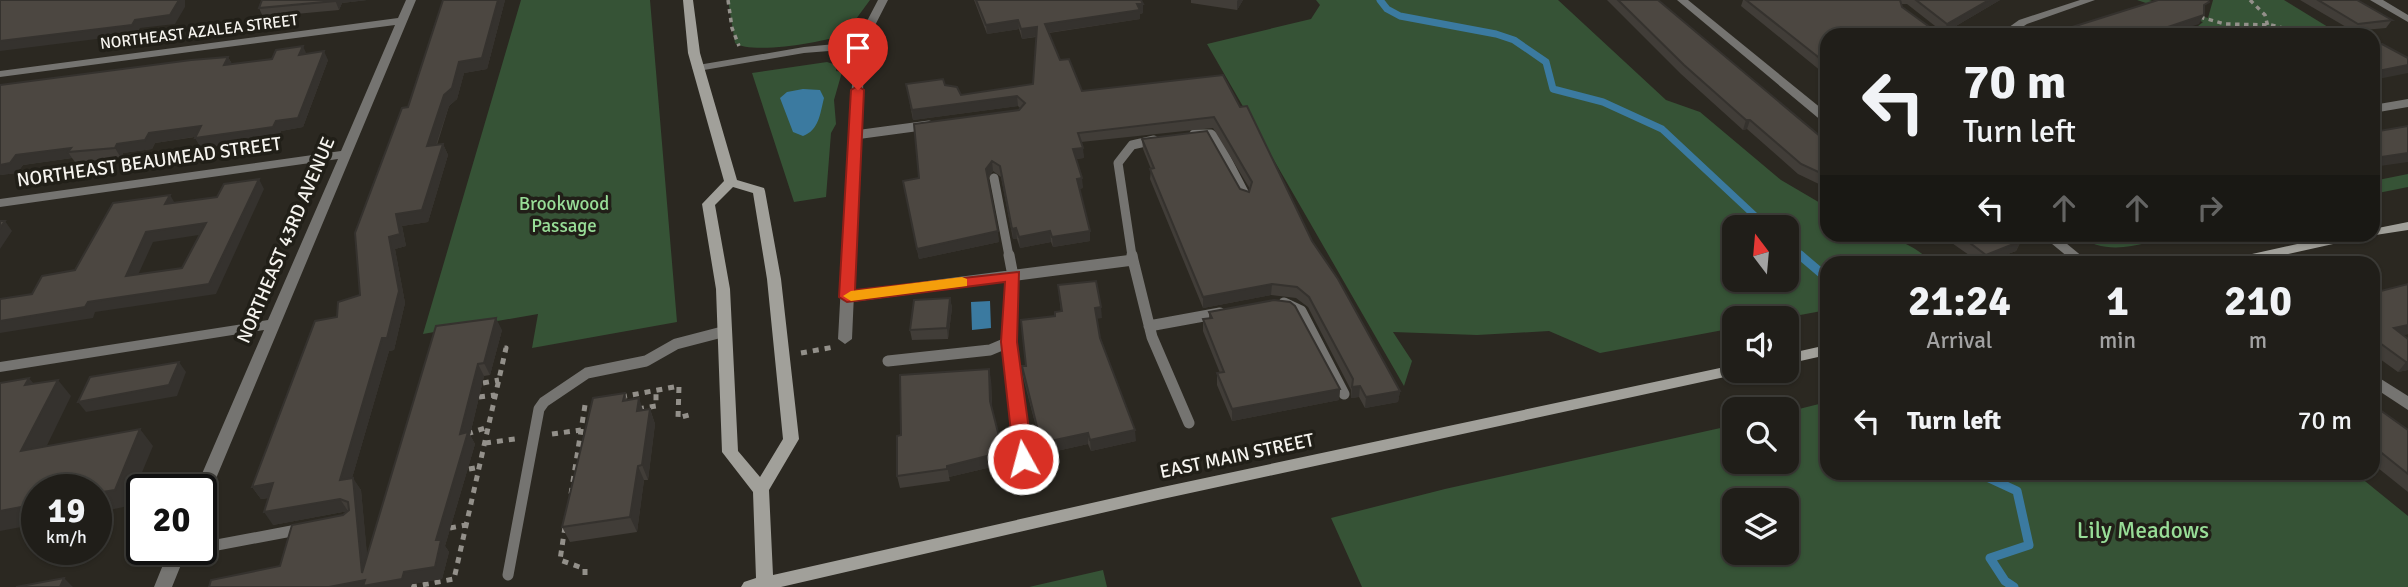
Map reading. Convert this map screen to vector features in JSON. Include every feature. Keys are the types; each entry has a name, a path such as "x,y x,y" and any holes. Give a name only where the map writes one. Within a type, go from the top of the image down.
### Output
{"main road":[{"path":"688,0 698,68 731,182"},
{"path":"731,182 708,204 723,289 730,452 761,490"},
{"path":"731,182 759,191 783,356 791,439 761,490 760,586"},
{"path":"2380,232 2408,226"},
{"path":"2262,256 2327,242"},
{"path":"1799,356 1820,352"},
{"name":"EAST MAIN STREET","path":"760,586 1158,494 1722,373"}],"street":[{"name":"NORTHEAST 43RD AVENUE","path":"210,474 411,0"},
{"path":"845,339 860,45 883,0"},
{"path":"1682,0 1820,113"},
{"path":"2014,28 2023,22 2090,0"},
{"path":"2375,0 2408,19"},
{"name":"NORTHEAST AZALEA STREET","path":"0,74 401,21"},
{"path":"698,68 804,50 860,45"},
{"path":"2380,108 2408,103"},
{"name":"NORTHEAST BEAUMEAD STREET","path":"0,203 345,154"},
{"path":"2056,242 2074,256"},
{"path":"0,367 274,324"},
{"path":"2380,384 2408,404"},
{"path":"163,587 175,565"}],"lane":[{"path":"855,135 937,124"},
{"path":"1186,135 1211,134 1216,138 1246,195"},
{"path":"1160,139 1133,143 1121,155 1118,163 1133,260 1149,326 1189,423"},
{"path":"994,178 1013,276 1009,342 1023,459"},
{"path":"847,297 1133,260"},
{"path":"1273,303 1292,305 1301,311 1344,394"},
{"path":"1149,326 1231,311"},
{"path":"508,575 539,409 544,402 587,373 646,361 676,344 726,331"},
{"path":"888,360 990,350 1009,342"},
{"path":"217,545 322,525"}],"path":[{"path":"2250,0 2263,10 2271,28"},
{"path":"2190,14 2225,24 2271,25 2283,28"},
{"path":"783,356 838,346 845,339"},
{"path":"411,587 454,579 506,348 499,348"},
{"path":"482,383 499,380"},
{"path":"609,400 679,386 678,418 689,415"},
{"path":"630,410 656,406 656,390"},
{"path":"479,397 496,395"},
{"path":"620,409 621,397"},
{"path":"568,508 585,402 597,402"},
{"path":"466,434 488,427"},
{"path":"469,469 480,467"},
{"path":"575,470 588,468"},
{"path":"573,483 586,481"},
{"path":"566,521 560,560 585,569 585,578"},
{"path":"450,527 466,525"}],"green space":[{"name":"Brookwood Passage","path":"521,0 650,0 677,322 532,348 538,314 423,334"},
{"path":"728,0 870,0 845,34 806,44 756,48 735,43"},
{"path":"1316,0 1558,0 1666,100 1700,112 1781,180 1820,203 1820,242 1900,242 1925,256 1820,256 1820,311 1799,315 1799,306 1722,306 1722,330 1600,353 1549,331 1477,335 1393,332 1412,361 1404,386 1207,44 1311,19 1320,5"},
{"path":"2137,0 2149,0 2208,18 2213,0 2284,0 2330,28 2196,28 2203,22"},
{"path":"827,62 836,65 836,71 842,72 834,100 836,124 831,133 826,197 794,202 752,73"},
{"path":"2408,174 2408,187 2380,193 2380,180"},
{"path":"2089,242 2150,242 2128,247 2102,246"},
{"name":"Lily Meadows","path":"1820,404 1820,480 2364,480 2408,516 2408,587 1362,587 1331,518 1445,489 1722,428 1722,474 1799,474 1799,409"},
{"path":"1103,570 1107,587 1029,587"}],"water":[{"path":"820,90 824,98 816,126 803,136 793,132 780,98 787,92"},
{"path":"990,301 991,328 972,330 971,302"}],"building":[{"path":"0,0 179,0 170,15 135,20 132,25 0,41"},
{"path":"262,0 335,0 335,1 259,8"},
{"path":"443,0 498,0 482,58 459,62 452,88 444,95 427,146 443,144 422,210 396,214 400,234 389,237 399,291 387,338 382,338 340,480 353,478 362,573 436,326 496,318 484,363 478,364 460,434 468,432 436,540 441,540 435,567 404,572 402,579 363,586 365,580 329,587 209,587 211,580 280,566 292,525 343,515 349,510 348,502 340,499 264,512 273,483 252,487 315,321 337,317 338,302 360,295 355,233 402,108 408,107"},
{"path":"976,0 1141,0 1143,4 1137,4 1140,10 1045,24 1060,60 1069,59 1082,91 1223,75 1240,107 1247,106 1312,241 1338,279 1400,391 1366,397 1360,386 1352,387 1353,379 1309,297 1297,287 1272,284 1203,297 1150,169 1154,168 1142,139 1207,131 1240,189 1249,192 1252,182 1214,117 1078,133 1083,148 1073,149 1082,178 1077,179 1090,231 1052,237 1050,231 1019,237 1016,228 1012,229 1000,166 992,161 986,169 998,231 917,249 903,181 919,178 914,124 1019,110 1025,103 1017,96 912,110 906,84 943,79 945,85 957,87 961,95 1033,84 1037,27 1021,29 1018,20 986,25"},
{"path":"1618,0 1658,0 1820,136 1820,173 1801,164 1684,65"},
{"path":"1746,0 1900,0 1902,7 1931,28 1820,28 1820,58"},
{"path":"1916,0 1989,0 1947,24"},
{"path":"2158,0 2209,2 2204,5 2204,15 2165,28 2069,28"},
{"path":"2318,0 2357,0 2392,20 2358,24"},
{"path":"2380,44 2408,58 2408,65 2380,71"},
{"path":"303,46 299,55 324,51 298,118 276,121 273,127 195,138 201,126 149,133 145,140 117,144 115,148 68,152 71,148 16,155 10,163 0,165 0,85 191,60 228,57 224,65 272,59 276,50"},
{"path":"2408,126 2408,153 2380,157 2380,131"},
{"path":"259,179 209,284 88,302 85,307 0,321 0,299 32,294 42,276 75,270 113,203 170,195 165,204 217,197 224,184","holes":["206,223 182,268 126,276 146,232"]},
{"path":"1969,242 2018,242 1986,255"},
{"path":"1096,281 1101,307 1095,308 1100,338 1135,430 1090,440 1088,433 1041,443 1022,366 1026,366 1021,320 1055,316 1055,312 1062,311 1058,285"},
{"path":"2408,284 2408,325 2394,328 2408,339 2408,362 2380,343 2380,291"},
{"path":"950,298 947,328 910,330 914,300"},
{"path":"1274,300 1290,302 1295,306 1340,389 1232,409 1217,373 1224,372 1203,319 1212,318 1209,312"},
{"path":"179,362 169,385 78,402 90,377"},
{"path":"989,369 990,401 1003,452 947,466 947,469 897,476 897,436 901,435 900,375"},
{"path":"29,378 25,385 58,380 21,451 140,429 115,490 112,490 112,474 21,474 21,507 0,511 0,383"},
{"path":"625,393 623,401 639,398 637,411 650,409 642,465 638,466 630,517 562,527 593,398"},
{"path":"2380,410 2408,430 2408,474 2380,452"},
{"path":"64,578 60,587 16,587"}],"waterway":[{"path":"1380,0 1387,9 1400,16 1496,34 1514,40 1546,62 1553,89 1603,102 1662,129 1754,215"},
{"path":"1800,255 1820,272"},
{"path":"1993,480 2017,491 2029,545 1990,558 2005,581 2014,587"}],"slow traffic":[{"path":"851,296 962,282"}],"route":[{"path":"858,90 847,297 1013,276 1012,331 1009,342 1023,459"}]}
